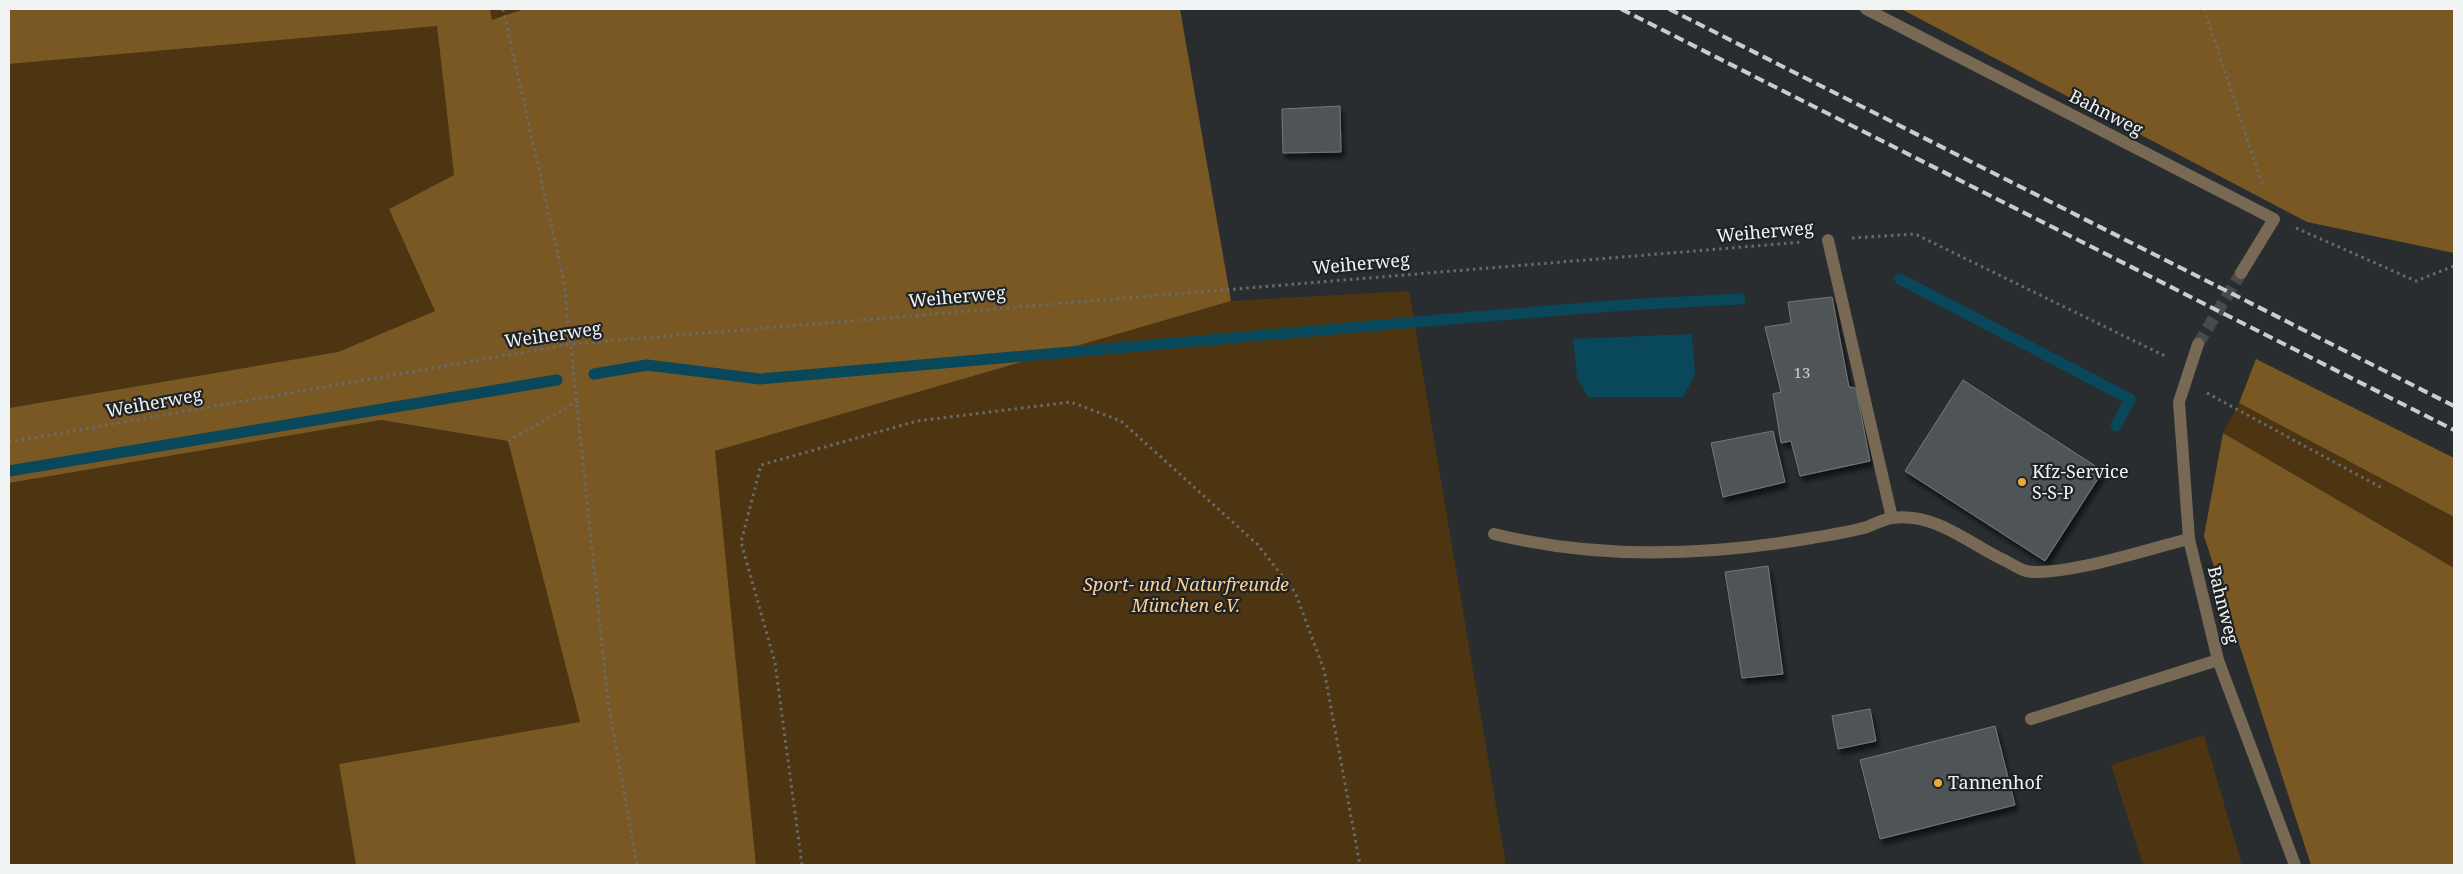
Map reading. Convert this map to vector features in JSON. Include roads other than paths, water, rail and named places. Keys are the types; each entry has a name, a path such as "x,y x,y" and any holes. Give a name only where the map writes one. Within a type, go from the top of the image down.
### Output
{"street":[{"name":"Bahnweg","path":"1866,9 2274,219 2241,273"},
{"path":"1828,240 1892,518"},
{"name":"Bahnweg","path":"2198,344 2179,402 2188,539 2218,660 2295,865"},
{"path":"1494,534 1526,542 1573,549 1624,553 1675,553 1754,546 1811,538 1866,527 1892,518 1927,519 1940,524 2025,571 2042,572 2068,569 2188,539"},
{"path":"2031,719 2218,660"}],"water":[{"path":"1692,334 1695,375 1683,397 1588,397 1577,378 1573,339"}],"waterway":[{"path":"1900,279 2130,399 2116,426"},
{"path":"594,374 647,365 760,379 1474,317 1625,305 1740,299"},
{"path":"9,471 557,380"}],"tunnel":[{"path":"2198,344 2241,273"}],"railway":[{"path":"1621,9 2454,430"},
{"path":"1669,9 2454,406"}],"place":[{"name":"Kfz-Service S-S-P","path":"2022,482"},
{"name":"Tannenhof","path":"1938,783"}],"park label":[{"name":"Sport- und Naturfreunde München e.V.","path":"1186,595"}]}
